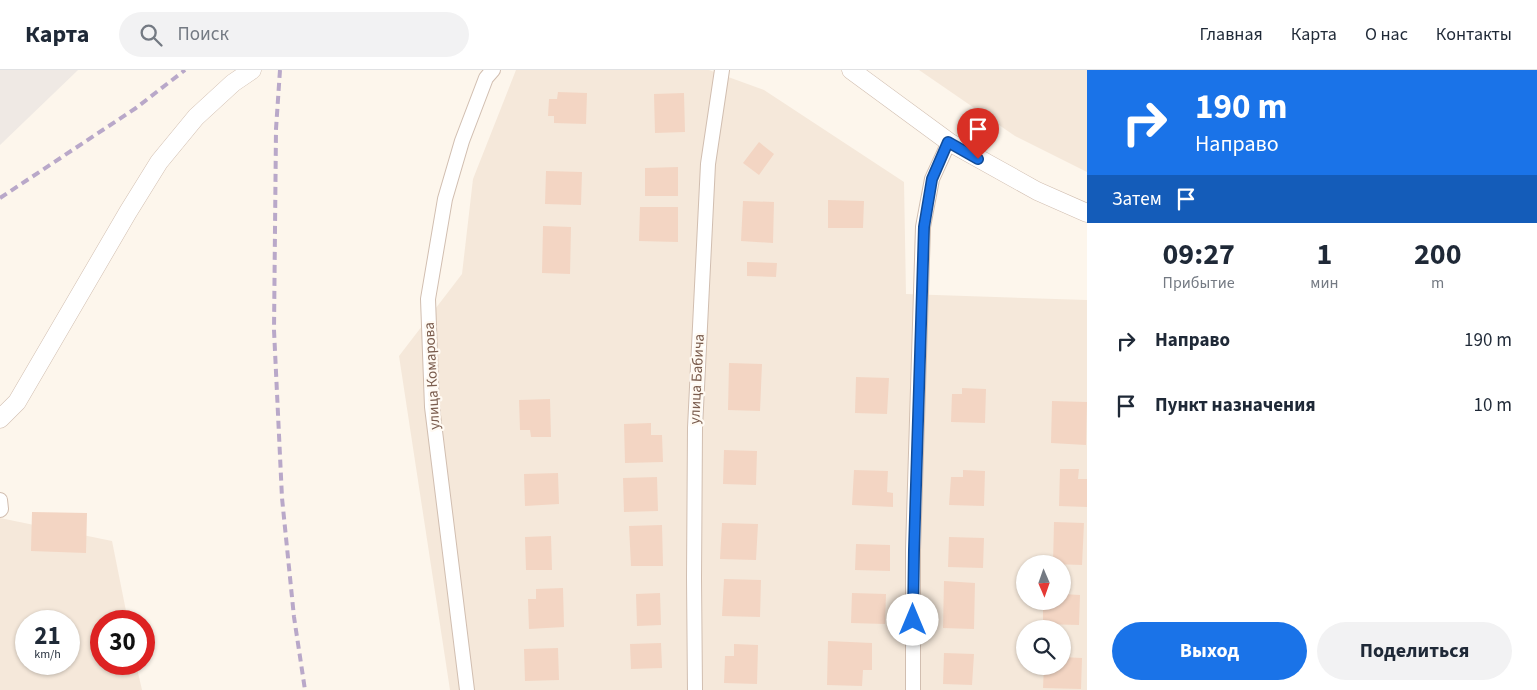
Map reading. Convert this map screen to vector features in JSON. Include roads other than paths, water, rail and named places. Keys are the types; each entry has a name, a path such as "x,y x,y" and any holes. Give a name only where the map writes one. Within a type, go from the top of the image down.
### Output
{"street":[{"path":"0,419 17,402 159,162 196,117 252,70"},
{"name":"улица Комарова","path":"467,690 432,407 428,299 445,199 462,141 486,78 493,70"},
{"name":"улица Бабича","path":"695,690 695,428 708,164 722,70"},
{"path":"850,70 948,142 1037,191 1087,213"},
{"path":"913,690 914,550 924,227 932,179 948,142"},
{"path":"0,500 0,510"}],"railway":[{"path":"0,198 136,108 185,70"},
{"path":"280,70 276,129 274,330 282,498 294,617 305,690"}]}
